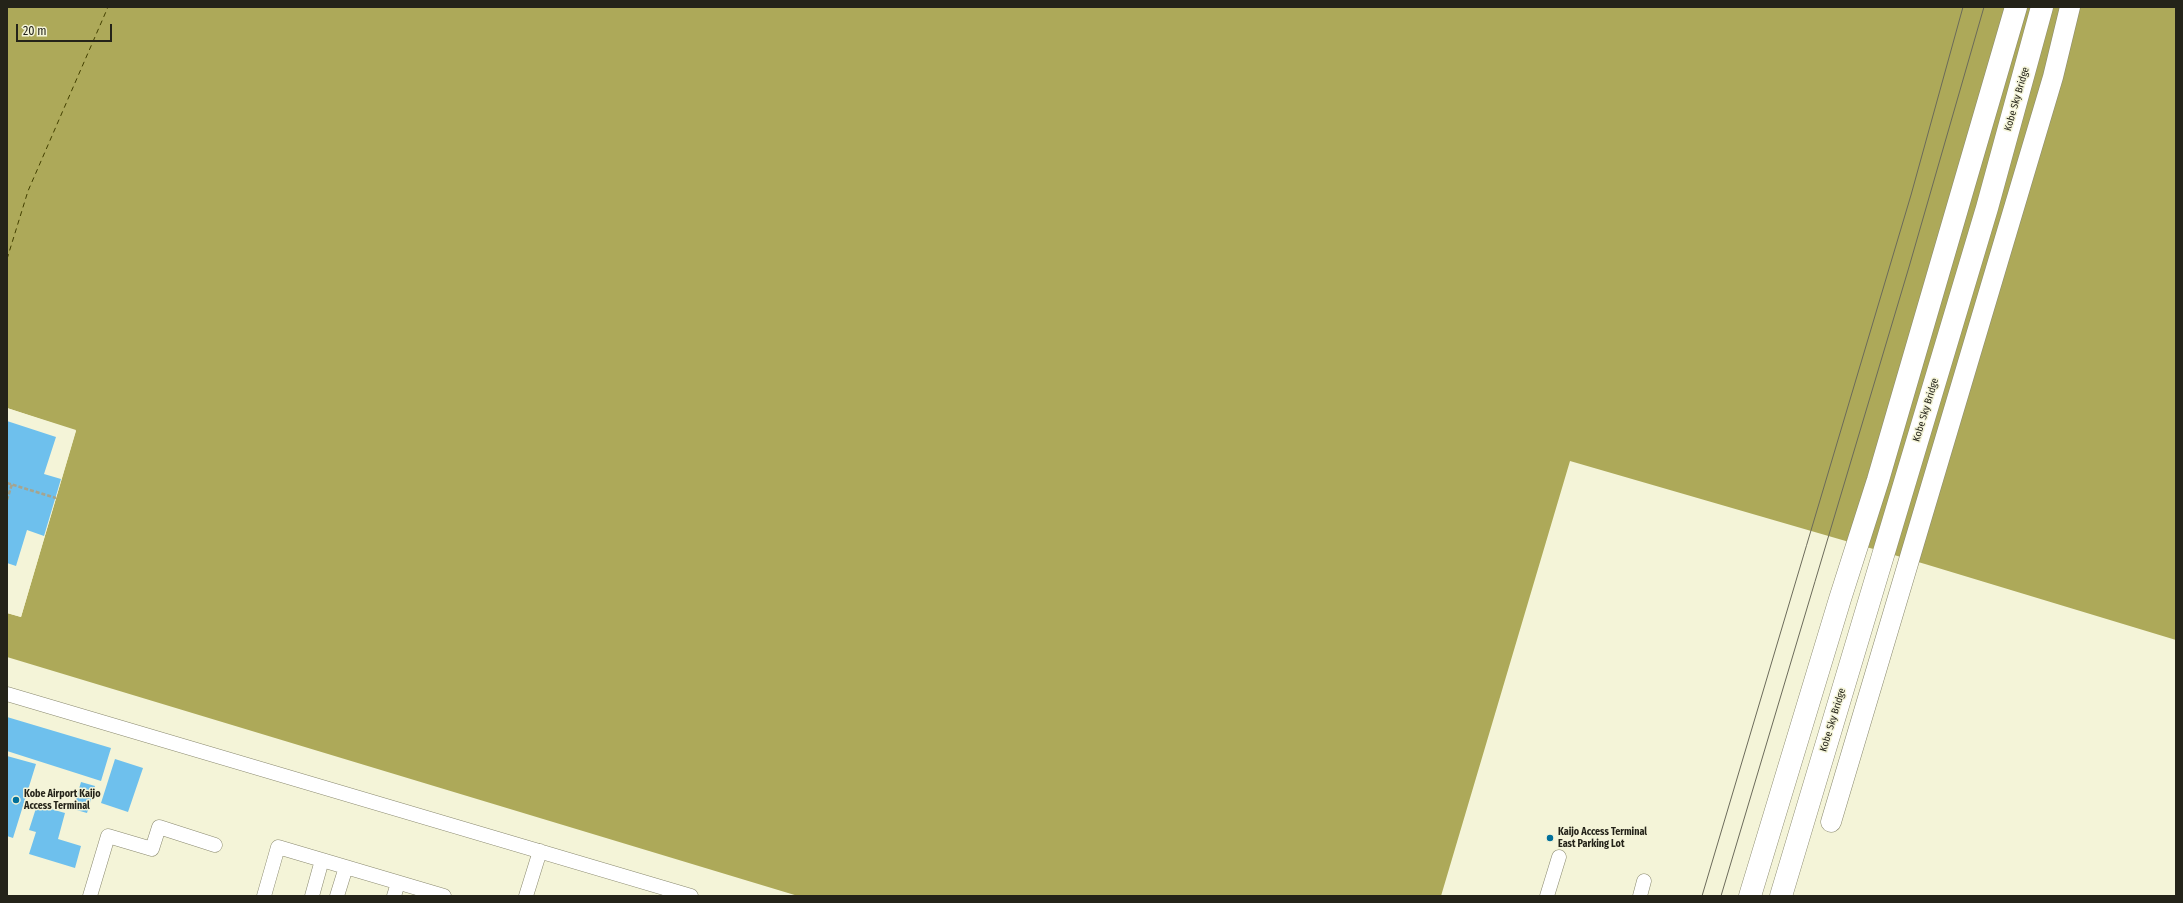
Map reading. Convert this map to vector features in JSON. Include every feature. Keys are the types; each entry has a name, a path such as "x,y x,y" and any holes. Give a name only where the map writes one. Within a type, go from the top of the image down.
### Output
{"street":[{"path":"1750,896 1840,598 1878,480 2016,7"},
{"name":"Kobe Sky Bridge","path":"1781,896 1987,208 2042,7"},
{"path":"1831,822 2052,77 2070,7"}],"lane":[{"path":"7,694 691,896"},
{"path":"90,896 108,836 152,849 159,827 215,845"},
{"path":"264,896 278,847 444,896"},
{"path":"526,896 540,851"},
{"path":"1547,896 1559,857"},
{"path":"312,896 322,860"},
{"path":"337,896 346,867"},
{"path":"1640,896 1644,881"},
{"path":"394,896 398,882"}],"path":[{"path":"7,482 56,498"},
{"path":"7,500 12,484"}],"shaded area":[{"path":"7,7 2176,7 2176,640 1925,564 1570,461 1441,896 798,896 7,657 7,613 21,617 76,431 7,408"}],"pier":[{"path":"7,408 76,430 21,617 7,613 7,611 19,614 74,432 7,410"}],"building":[{"path":"7,421 56,437 44,474 61,479 44,536 27,530 16,566 7,563"},
{"path":"7,717 111,748 101,781 7,751"},
{"name":"Kobe Airport Kaijo Access Terminal","path":"7,756 36,764 13,838 7,836"},
{"path":"115,759 143,768 128,812 101,803"},
{"path":"81,782 95,786 87,813 73,809"},
{"path":"37,805 65,813 58,839 81,846 75,868 29,854 36,832 29,830"}],"ferry route":[{"path":"7,259 28,191 108,7"}],"tram line":[{"path":"1702,896 1911,195 1963,7"},
{"path":"1721,896 1909,267 1984,7"}],"place":[{"name":"Kobe Airport Kaijo Access Terminal","path":"16,800"},
{"name":"Kaijo Access Terminal East Parking Lot","path":"1550,838"}]}
